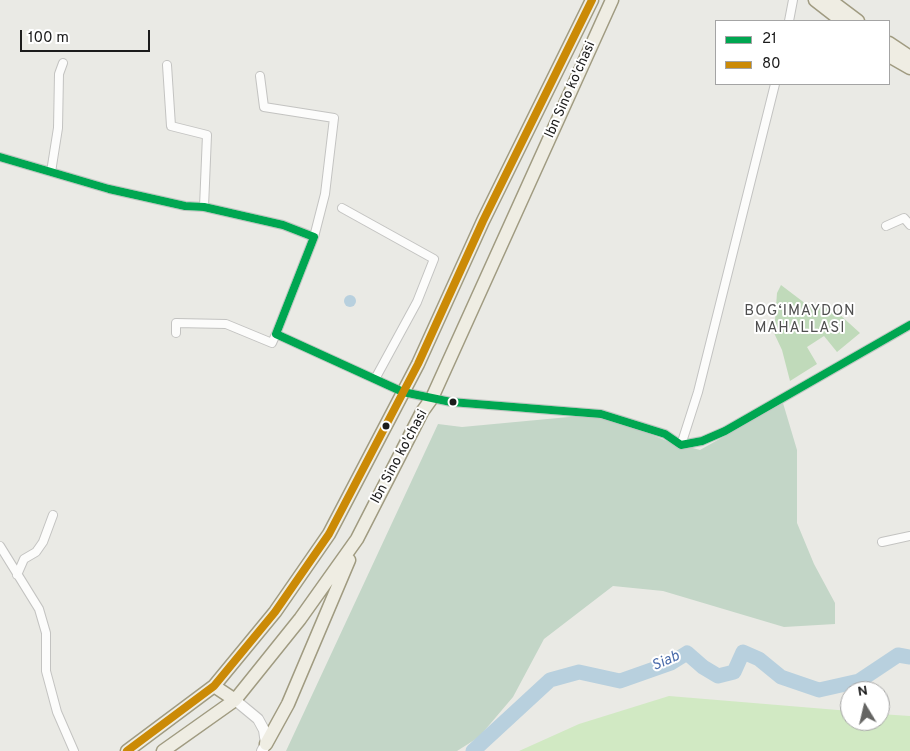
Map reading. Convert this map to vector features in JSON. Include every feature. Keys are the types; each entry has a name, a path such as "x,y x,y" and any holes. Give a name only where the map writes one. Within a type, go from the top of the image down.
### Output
{"main road":[{"name":"Ibn Sino ko'chasi","path":"127,751 214,686 275,612 329,534 403,392 483,221 592,0"},
{"name":"Ibn Sino ko'chasi","path":"163,751 234,700 300,619 357,539 422,412 432,398 612,0"},
{"path":"815,0 841,20"},
{"path":"830,0 857,20"},
{"path":"890,44 910,57"},
{"path":"890,57 910,68"},
{"path":"264,748 288,704 357,539"},
{"path":"214,686 234,700"}],"street":[{"path":"789,20 793,0"},
{"path":"51,172 58,128 59,74 63,63"},
{"path":"167,65 171,126 207,134 204,207"},
{"path":"176,333 176,323 226,324 272,343 314,237 325,194 334,118 264,108 260,76"},
{"path":"681,445 700,383 774,85"},
{"path":"0,157 109,189 185,206 204,207 283,225 314,237"},
{"path":"342,208 434,259 417,302 375,379"},
{"path":"886,226 904,218 910,225"},
{"path":"276,334 403,392 450,402 601,414 665,434 681,445 702,441 725,431 910,325"},
{"path":"17,575 24,559 36,552 43,542 53,515"},
{"path":"882,542 910,536"},
{"path":"0,546 39,609 46,633 46,671 57,712 74,751"},
{"path":"234,700 258,719 264,730 264,748"}],"green space":[{"path":"781,285 806,304 828,304 860,333 837,352 824,336 807,347 817,364 790,381 782,350 774,333 777,293"},
{"path":"783,403 797,450 797,523 814,564 835,603 835,624 784,627 663,591 613,586 544,639 513,697 479,737 457,751 286,751 438,424 462,427 601,414 667,441 700,450"},
{"path":"669,696 840,710 840,731 890,731 890,715 910,716 910,751 519,751 579,724"}],"water":[{"path":"350,295 356,301 350,307 344,301"}],"waterway":[{"name":"Siab","path":"473,751 550,680 579,672 620,681 671,663 687,653 703,667 718,676 734,672 743,652 759,659 781,677 819,690 859,681 898,655 910,657"}],"transit line":[{"name":"80","path":"127,751 214,686 275,612 329,534 418,364 483,221 592,0"},
{"name":"21","path":"0,157 109,189 185,206 204,207 283,225 314,237 276,334 403,392 451,402 601,414 665,434 681,445 702,441 725,431 910,325"}],"district":[{"name":"BOG‘IMAYDON MAHALLASI","path":"800,320"}]}
